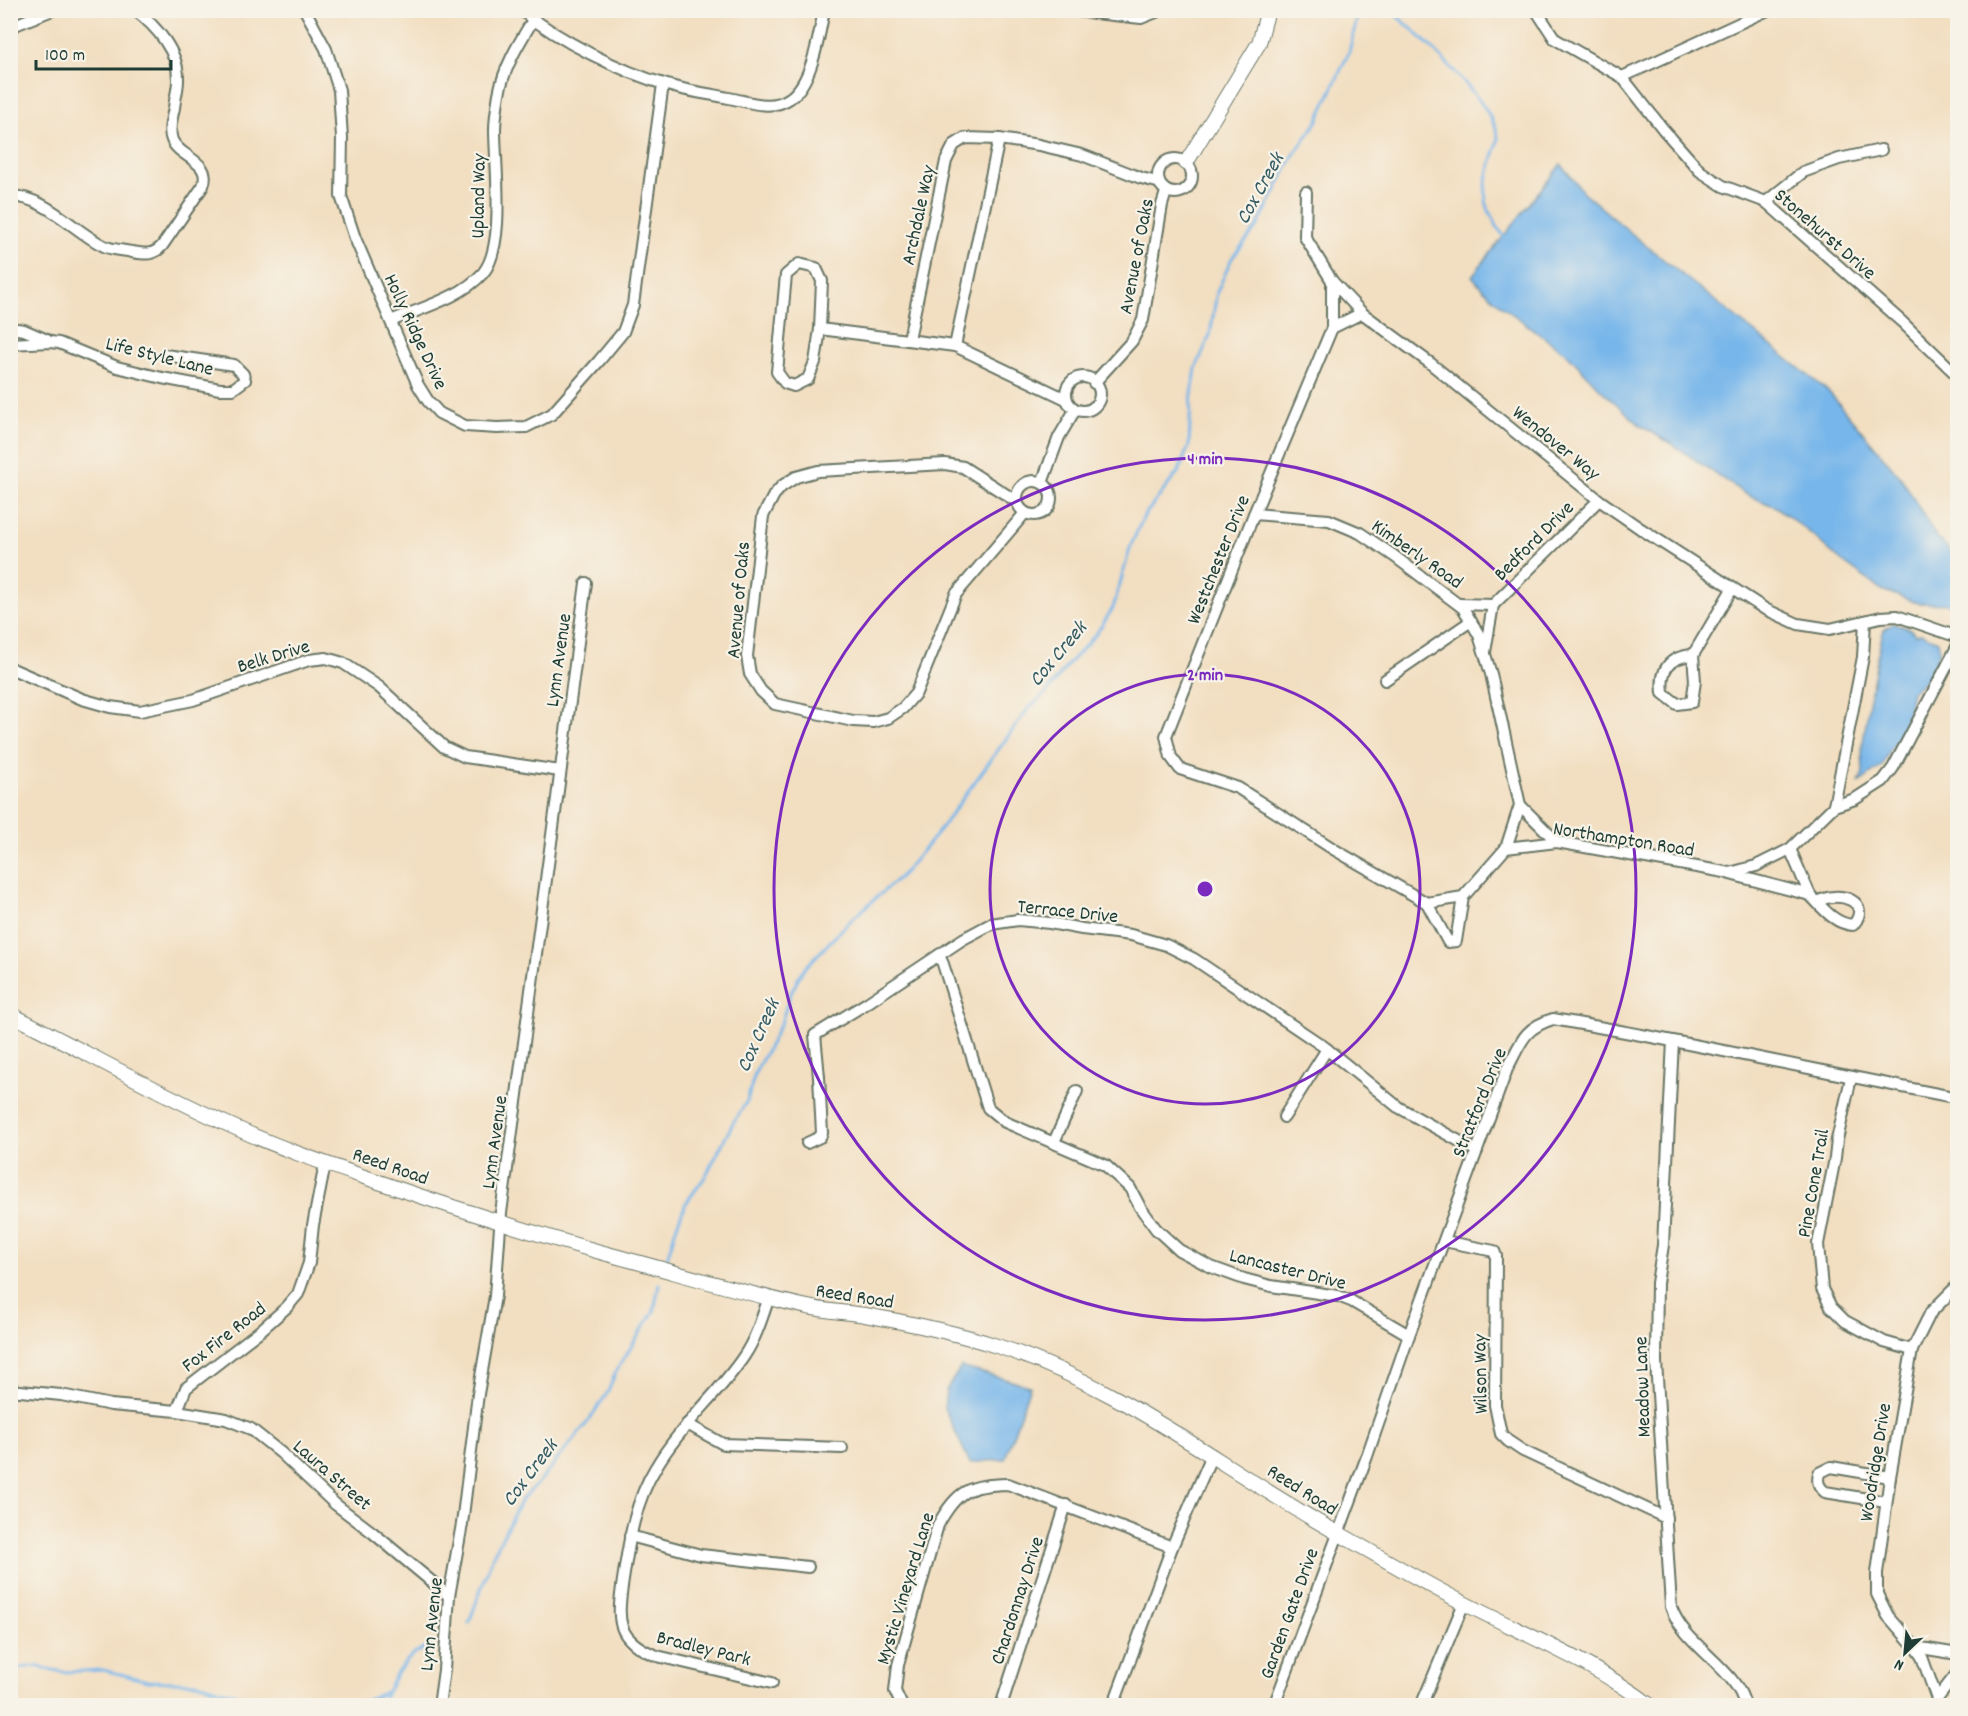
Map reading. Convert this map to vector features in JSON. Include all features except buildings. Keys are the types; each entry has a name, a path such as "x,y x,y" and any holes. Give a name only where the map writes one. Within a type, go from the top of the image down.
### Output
{"street":[{"path":"10,27 52,10"},
{"path":"10,196 28,199 46,208 104,246 147,254 160,248 197,194 205,179 203,170 195,160 177,148 171,135 170,127 178,84 177,68 160,33 135,10"},
{"name":"Holly Ridge Drive","path":"305,10 326,49 339,90 342,138 341,195 356,238 418,385 439,413 465,426 526,427 552,414 623,332 633,305 663,84"},
{"path":"521,10 533,20 605,61 663,84 772,107 789,99 802,88 817,45 824,10"},
{"path":"1067,10 1141,18 1161,10"},
{"path":"1185,163 1258,43 1268,10"},
{"name":"Stonehurst Drive","path":"1536,10 1555,39 1622,77 1700,171 1723,186 1766,202 1902,322 1958,376"},
{"path":"1622,77 1768,10"},
{"name":"Upland Way","path":"390,321 462,291 483,272 491,259 497,236 495,127 500,92 511,58 533,20"},
{"name":"Archdale Way","path":"909,339 946,161 954,145 965,138 999,139 1039,145 1082,155 1157,182"},
{"path":"955,346 999,139"},
{"path":"1766,202 1803,172 1839,159 1881,150"},
{"path":"1168,159 1182,160 1185,163 1192,170 1191,184 1180,193 1167,192 1157,182 1158,168 1168,159"},
{"name":"Avenue of Oaks","path":"1094,383 1132,341 1143,320 1162,205 1167,192"},
{"name":"Wendover Way","path":"1306,192 1305,237 1332,281 1362,313 1430,363 1599,500 1765,609 1798,624 1830,629 1865,621"},
{"path":"799,264 816,268 822,281 820,329 815,362 808,379 794,386 785,383 777,372 786,275 799,264"},
{"path":"1332,281 1332,328 1362,313"},
{"name":"Life Style Lane","path":"10,328 24,330 50,342"},
{"name":"Westchester Drive","path":"1332,328 1254,514 1167,736 1171,757 1180,769 1238,788 1335,850 1427,903"},
{"path":"820,329 955,346 1066,399 1075,410"},
{"name":"Life Style Lane","path":"10,344 59,343 117,367 162,378 226,389 233,389 245,380 243,374 234,365 165,355"},
{"path":"1066,399 1067,386 1077,377 1090,378 1100,391 1098,401 1088,410 1075,410"},
{"path":"1041,483 1059,437 1075,410"},
{"name":"Avenue of Oaks","path":"1016,501 963,467 945,464 818,471 796,477 782,486 774,495 763,516 749,635 747,656 750,674 761,691 775,705 853,721 873,722 888,718 903,708 916,693 956,594 1024,513"},
{"path":"1029,482 1041,483 1050,492 1049,505 1040,514 1024,513 1016,501 1023,485 1029,482"},
{"name":"Bedford Drive","path":"1484,653 1493,604 1599,500"},
{"name":"Kimberly Road","path":"1254,514 1329,520 1360,533 1463,608 1479,635 1491,674 1520,805"},
{"name":"Lynn Avenue","path":"439,1706 449,1596 462,1524 478,1394 495,1296 501,1223 586,583"},
{"path":"1693,655 1682,656 1663,672 1663,693 1677,704 1692,702 1695,681 1693,655 1732,589"},
{"name":"Bedford Drive","path":"1459,604 1493,604"},
{"path":"1834,806 1863,657 1865,621 1897,616 1958,637"},
{"path":"1385,680 1471,621"},
{"name":"Northampton Road","path":"1730,873 1756,866 1790,849 1834,806 1855,799 1883,781 1893,768 1958,645"},
{"name":"Belk Drive","path":"10,668 82,699 110,707 140,711 194,700 309,660 326,658 343,663 370,680 444,747 465,757 560,771"},
{"path":"1463,897 1427,903 1448,942 1456,940 1463,897 1506,848 1520,805 1557,842"},
{"name":"Northampton Road","path":"1506,848 1557,842 1730,873 1813,898 1790,849"},
{"name":"Terrace Drive","path":"807,1143 820,1137 822,1132 815,1035 963,939 991,924 1018,921 1050,923 1146,938 1194,959 1327,1049 1398,1107 1476,1151"},
{"name":"Lancaster Drive","path":"939,955 944,964 980,1088 988,1108 1005,1122 1105,1164 1130,1188 1156,1229 1179,1250 1211,1267 1271,1286 1338,1296 1351,1301 1409,1335"},
{"name":"Reed Road","path":"12,1017 72,1044 160,1093 239,1130 325,1164 501,1223 806,1307 939,1329 998,1346 1074,1375 1212,1455 1337,1533 1464,1603 1565,1653 1637,1694 1652,1706"},
{"name":"Stratford Drive","path":"1337,1533 1507,1069 1528,1030 1553,1019 1958,1098"},
{"name":"Meadow Lane","path":"1673,1041 1663,1245 1657,1283 1656,1361 1671,1607 1675,1619 1683,1630 1739,1688 1745,1706"},
{"path":"1284,1117 1327,1049"},
{"name":"Pine Cone Trail","path":"1851,1078 1818,1244 1822,1288 1830,1307 1845,1321 1884,1342 1912,1350"},
{"path":"1054,1142 1077,1091"},
{"name":"Fox Fire Road","path":"177,1412 186,1388 261,1330 298,1294 309,1263 313,1225 325,1164"},
{"name":"Wilson Way","path":"1444,1241 1494,1251 1496,1256 1495,1404 1501,1434 1523,1450 1666,1518"},
{"name":"Woodridge Drive","path":"1937,1702 1922,1657 1888,1616 1877,1594 1876,1573 1912,1350 1931,1312 1958,1285"},
{"name":"Bradley Park","path":"769,1297 758,1329 744,1356 687,1424 646,1485 630,1536 619,1616 626,1635 640,1649 657,1656 772,1683"},
{"path":"10,1390 177,1412"},
{"name":"Laura Street","path":"177,1412 226,1419 251,1429 281,1453 335,1504 449,1596"},
{"path":"687,1424 723,1444 842,1448"},
{"path":"1113,1706 1172,1547 1212,1455"},
{"path":"1886,1502 1825,1492 1819,1487 1819,1473 1831,1467 1890,1477"},
{"name":"Mystic Vineyard Lane","path":"902,1706 895,1691 898,1665 938,1525 949,1504 967,1491 987,1484 1008,1484 1172,1547"},
{"name":"Chardonnay Drive","path":"1001,1706 1066,1505"},
{"name":"Garden Gate Drive","path":"1274,1706 1337,1533"},
{"path":"630,1536 701,1555 808,1567"},
{"path":"1421,1706 1464,1603"},
{"path":"1915,1647 1958,1654"},
{"path":"1937,1702 1958,1672"}],"water":[{"path":"1561,164 1583,192 1644,244 1829,392 1902,479 1935,535 1958,560 1957,604 1917,603 1882,590 1840,560 1776,507 1747,495 1641,426 1601,390 1568,355 1503,307 1482,288 1472,276"},
{"path":"1894,623 1910,629 1916,635 1921,633 1938,641 1940,650 1929,676 1912,692 1906,722 1882,766 1859,783 1863,772 1862,749 1881,640 1884,630"},
{"path":"961,1367 1030,1386 1005,1459 970,1463 944,1408 946,1390"}],"waterway":[{"name":"Cox Creek","path":"667,1258 686,1203 705,1177 747,1101 755,1073 781,1023 790,995 802,971 851,920 903,874 939,831 1028,709 1046,693 1096,634 1113,608 1131,545 1144,516 1179,471 1189,445 1191,401 1196,368 1210,335 1217,292 1232,258 1257,227 1293,156 1317,122 1349,52 1359,10"},
{"path":"1389,10 1417,33 1453,70 1470,89 1494,125 1498,140 1488,172 1485,192 1488,209 1504,237"},
{"name":"Cox Creek","path":"469,1623 493,1555 521,1500 540,1481 587,1423 608,1392 616,1371 654,1311 659,1284"},
{"name":"Cox Creek","path":"381,1706 402,1666 414,1654 434,1644"},
{"path":"10,1670 34,1666 63,1672 103,1670 148,1681 197,1683 277,1706"},
{"path":"345,1706 363,1702 386,1692"}]}
